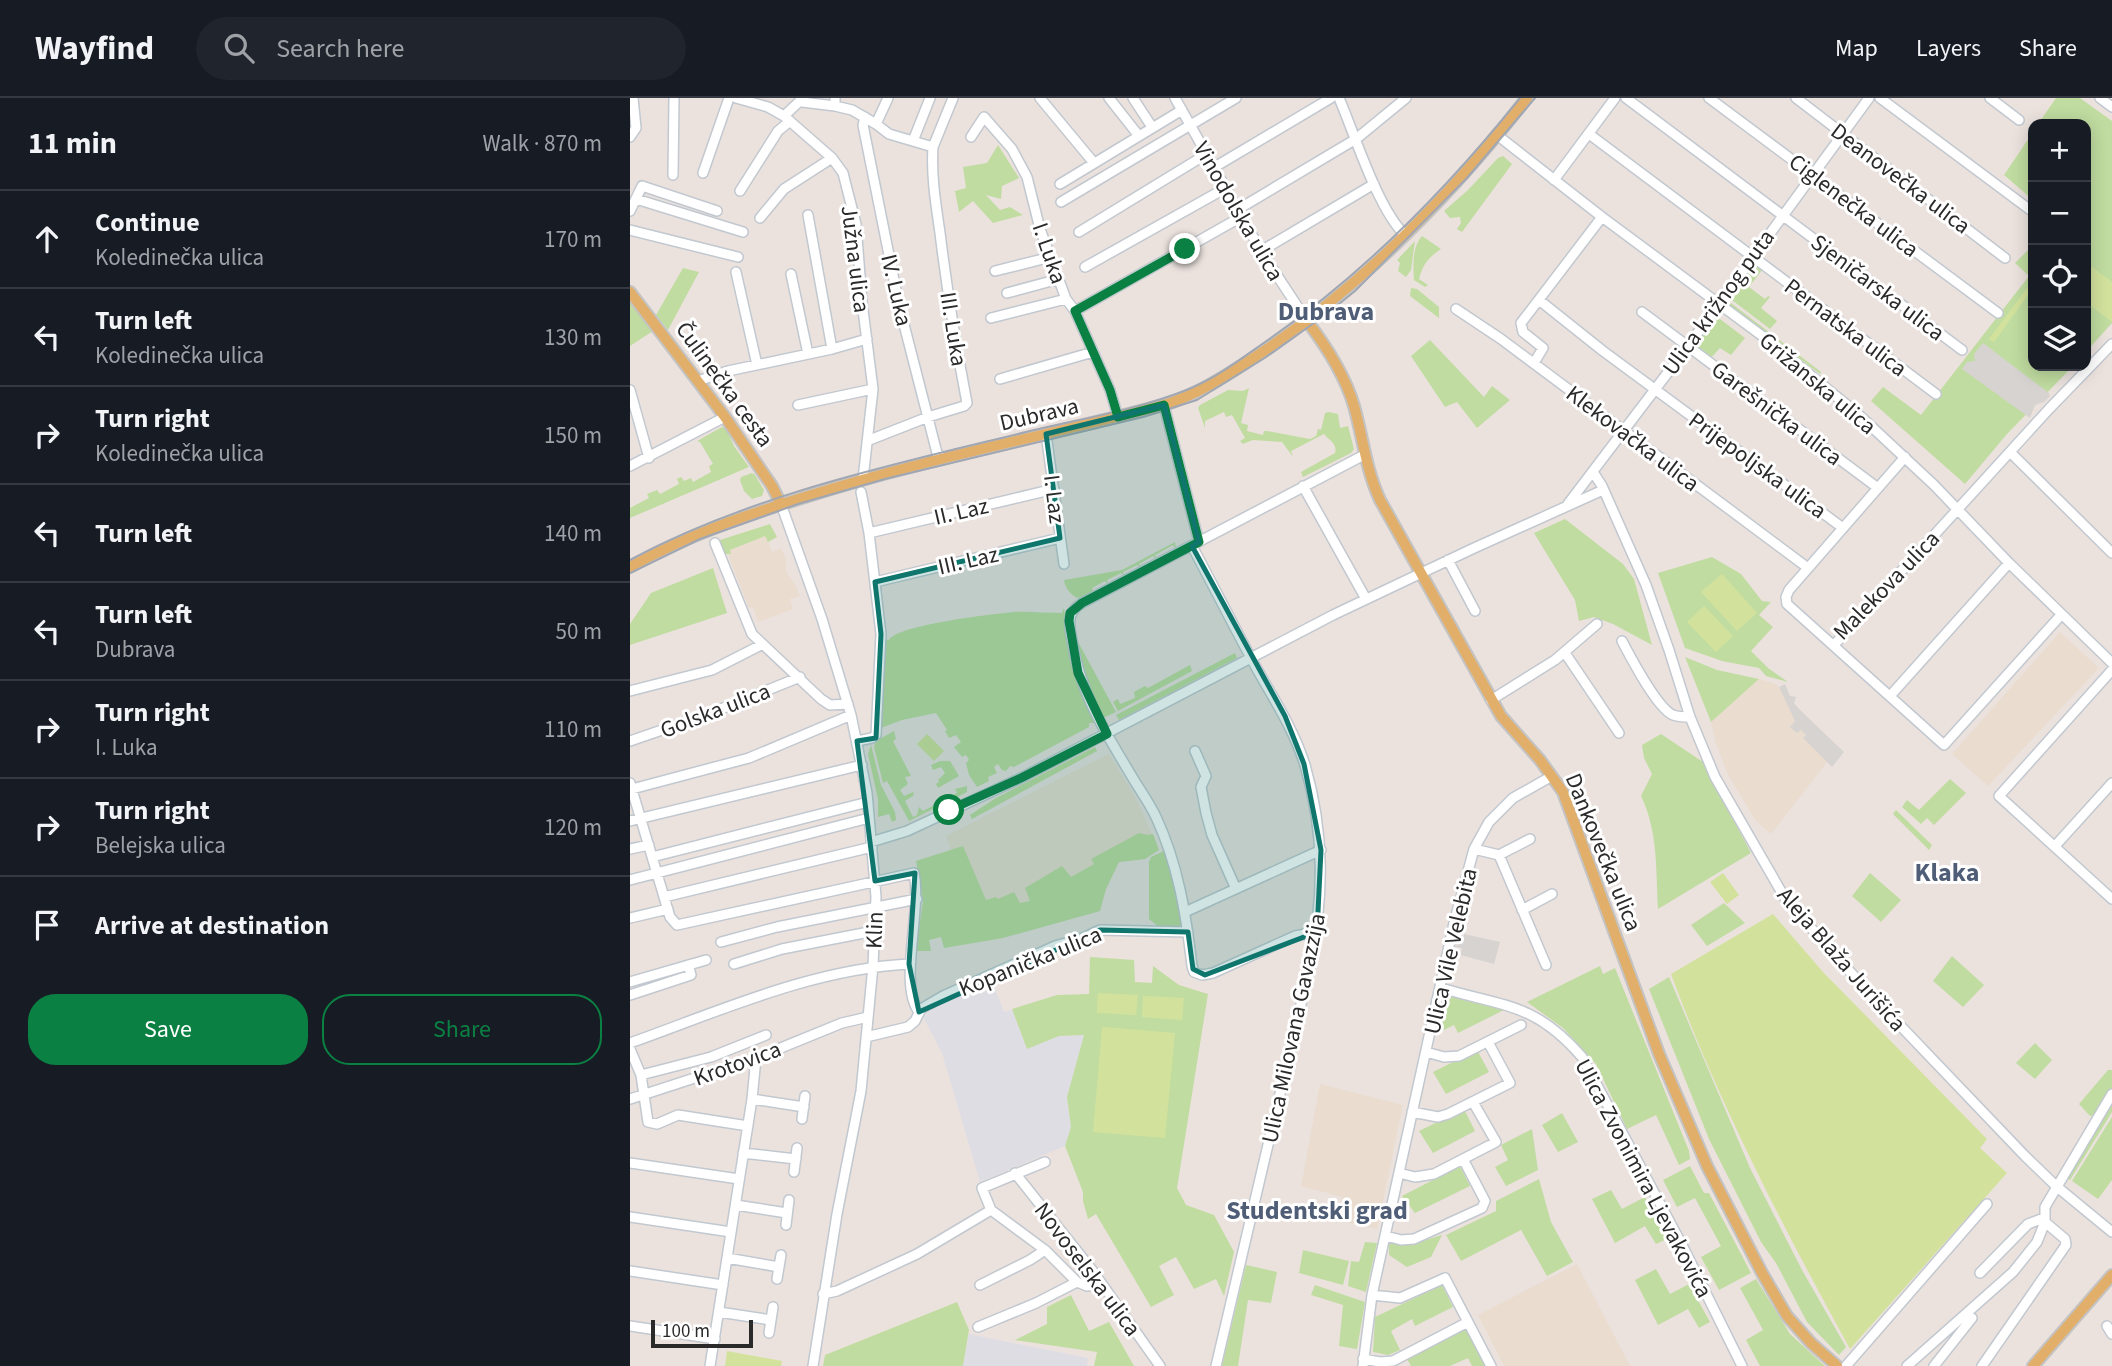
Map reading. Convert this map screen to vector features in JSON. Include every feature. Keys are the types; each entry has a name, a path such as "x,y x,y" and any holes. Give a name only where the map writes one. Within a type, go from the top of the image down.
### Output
{"main road":[{"name":"Dubrava","path":"630,567 698,533 781,503 943,458 1164,405 1213,384 1307,321 1353,284 1497,135 1527,98"},
{"name":"Čulinečka cesta","path":"630,292 725,417 781,503"},
{"name":"Dankovečka ulica","path":"1307,321 1327,349 1349,393 1355,408 1371,480 1380,500 1492,700 1507,724 1552,776 1569,809 1659,1054 1717,1185 1787,1316 1811,1343 1837,1366"},
{"path":"2033,1366 2112,1275"}],"street":[{"path":"630,137 636,128 633,98"},
{"path":"673,175 674,98"},
{"path":"703,173 729,98"},
{"name":"Južna ulica","path":"736,98 758,101 787,118 832,158 842,173 856,224 873,389 863,479"},
{"path":"876,124 888,98"},
{"path":"913,141 930,98"},
{"name":"III. Luka","path":"867,440 967,403 950,313 933,172 933,147 953,98"},
{"path":"1040,98 1094,163"},
{"path":"1109,98 1139,136"},
{"path":"1133,98 1152,127"},
{"name":"Vinodolska ulica","path":"1175,98 1224,189 1307,321"},
{"path":"1061,202 1236,98"},
{"path":"1213,168 1331,98"},
{"path":"1339,98 1374,184 1397,227 1404,234"},
{"path":"1075,311 1239,214 1356,139 1406,98"},
{"path":"1554,180 1615,98"},
{"name":"Sjeničarska ulica","path":"1626,98 1962,350"},
{"name":"Ciglenečka ulica","path":"1709,98 1998,313"},
{"name":"Deanovečka ulica","path":"1796,98 2005,258"},
{"name":"Ulica križnog puta","path":"1567,506 1869,98"},
{"path":"1880,98 2028,208"},
{"path":"1990,98 2019,120"},
{"path":"2100,98 2112,107"},
{"path":"740,191 787,118 803,100 835,102 865,117 889,134 933,147"},
{"path":"1060,184 1182,110"},
{"name":"IV. Luka","path":"865,117 863,125 887,251 937,453 943,458"},
{"name":"I. Luka","path":"971,137 984,117 1012,149 1027,177 1040,229 1066,299 1075,311 1110,390 1118,417"},
{"name":"Pernatska ulica","path":"1589,134 1936,394"},
{"name":"Grižanska ulica","path":"1497,135 1817,380 1905,457 2112,663"},
{"path":"1079,232 1205,155"},
{"path":"760,218 784,189 832,158"},
{"path":"1261,251 1374,184"},
{"path":"630,211 642,186 717,211"},
{"path":"1085,267 1224,189"},
{"path":"636,199 743,232"},
{"path":"808,215 832,349"},
{"path":"1534,363 1543,348 1523,332 1521,326 1602,217"},
{"path":"630,230 738,257"},
{"path":"995,271 1051,257"},
{"path":"736,272 757,365"},
{"path":"791,274 808,354"},
{"path":"1007,293 1059,279"},
{"path":"991,317 1066,299"},
{"name":"Prijepoljska ulica","path":"1539,300 1843,528"},
{"name":"Klekovačka ulica","path":"1457,309 1534,363 1808,568"},
{"name":"Garešnička ulica","path":"1642,313 1878,488"},
{"path":"698,381 708,376 867,340"},
{"name":"Malekova ulica","path":"1808,568 1786,597 1787,604 1834,645 2112,344"},
{"path":"1000,379 1093,352"},
{"path":"798,405 873,389"},
{"path":"630,390 649,458"},
{"name":"Ulica Milovana Gavazzija","path":"1164,405 1196,544 1251,657 1285,716 1304,764 1321,850 1317,932 1216,1366"},
{"path":"630,466 725,417"},
{"name":"I. Laz","path":"1046,434 1064,564"},
{"path":"2010,452 2112,553"},
{"path":"1317,932 1295,936 1233,966 1202,975 1194,972 1175,868 1155,816 1107,734 1078,673 1069,621 1070,613 1082,603 1364,454"},
{"path":"1808,568 1905,457"},
{"name":"Aleja Blaža Jurišića","path":"1593,472 1646,585 1670,650 1690,717 1715,777 1791,907 1948,1076 2056,1185 2112,1232"},
{"path":"1303,486 1366,599"},
{"name":"II. Laz","path":"869,533 1054,489"},
{"name":"Ulica križnog puta","path":"664,897 872,845 914,828 1021,778 1366,599 1603,490"},
{"path":"857,741 876,735 881,634 869,533 861,492"},
{"name":"Klin","path":"781,503 818,607 851,715 868,802 875,881 873,966 861,1091 823,1294 813,1366"},
{"name":"III. Laz","path":"875,582 1060,538"},
{"path":"715,543 747,624 761,646 830,705 848,704"},
{"path":"1448,560 1475,611"},
{"path":"1890,695 2009,563"},
{"path":"1834,645 1944,745 2061,615"},
{"path":"1492,700 1538,673 1597,624"},
{"path":"1622,641 1664,708 1672,715 1690,717"},
{"path":"630,691 712,670 761,646"},
{"path":"1565,653 1619,733"},
{"path":"2111,897 1999,796 2112,670"},
{"name":"Golska ulica","path":"630,741 800,677"},
{"path":"851,715 749,758 631,786 668,909 672,920 681,925 914,873 917,899 909,964 915,1005 919,1012"},
{"path":"1195,751 1206,776 1201,791 1212,835 1236,889"},
{"path":"630,821 862,765"},
{"name":"Ulica Vile Velebita","path":"1468,1322 1394,1363 1363,1363 1372,1295 1454,923 1474,849 1489,822 1513,798 1552,776"},
{"path":"2055,846 2112,783"},
{"path":"652,857 868,802"},
{"path":"630,880 869,818"},
{"name":"Ulica Vile Velebita","path":"1474,849 1499,855 1530,839"},
{"path":"630,849 649,845"},
{"path":"1185,912 1321,850"},
{"name":"Ulica Vile Velebita","path":"1499,855 1546,965"},
{"path":"1522,910 1552,894"},
{"path":"721,942 777,927 917,899"},
{"path":"630,918 668,909"},
{"name":"Kopanička ulica","path":"866,1037 908,1027 925,1006 943,996 1055,946 1083,939 1100,930 1188,932"},
{"path":"734,964 782,949 874,931"},
{"path":"630,982 706,960"},
{"path":"630,1044 785,987 873,966 909,964"},
{"path":"630,995 691,975 688,965"},
{"name":"Ulica Zvonimira Ljevakovića","path":"1441,988 1514,1006 1529,1013 1561,1035 1582,1057 1682,1245 1742,1366"},
{"name":"Krotovica","path":"630,1099 756,1058 842,1023 868,1017"},
{"path":"842,1023 854,1026 866,1037"},
{"name":"Ulica Vile Velebita","path":"1426,1052 1452,1057 1521,1025"},
{"path":"641,1075 711,1057 766,1035"},
{"path":"1412,1112 1438,1117 1510,1083 1488,1042"},
{"path":"630,1049 641,1075 647,1120 653,1125 678,1115 748,1126"},
{"path":"710,1366 748,1126 756,1058"},
{"path":"1907,1366 2014,1272 2038,1242 2047,1201 2112,1094"},
{"path":"802,1119 806,1096"},
{"path":"752,1099 804,1107"},
{"path":"1399,1173 1425,1176 1496,1142 1474,1102"},
{"path":"794,1172 797,1148"},
{"path":"743,1153 796,1159"},
{"path":"1386,1236 1401,1240 1414,1239 1482,1208 1485,1201 1463,1159"},
{"path":"1045,1162 982,1188 991,1210 1045,1250 1077,1282 1087,1286 1101,1284"},
{"path":"630,1163 739,1179"},
{"name":"Novoselska ulica","path":"1015,1173 1160,1366"},
{"path":"786,1225 789,1200"},
{"path":"1846,1366 1987,1204"},
{"path":"736,1206 787,1213"},
{"path":"823,1294 837,1291 918,1254 991,1210"},
{"path":"630,1217 732,1232"},
{"path":"1982,1366 2066,1245 2064,1239 2044,1220"},
{"path":"1980,1273 2027,1224 2044,1220"},
{"path":"980,1285 1045,1250"},
{"path":"778,1279 781,1255"},
{"path":"727,1258 779,1267"},
{"path":"630,1271 723,1285"},
{"path":"1372,1295 1400,1298 1445,1278 1491,1366"},
{"path":"978,1327 1036,1303 1077,1282"},
{"path":"769,1333 773,1307"},
{"path":"719,1312 771,1320"},
{"path":"1934,1366 1972,1318"},
{"path":"630,1326 715,1339"}],"highlighted area":[{"path":"1164,405 1199,542 1192,546 1285,716 1304,764 1321,850 1317,932 1205,975 1193,969 1188,932 1100,930 919,1012 909,964 915,873 875,881 857,741 876,738 881,634 875,582 1060,538 1046,434"}],"shaded area":[{"path":"1983,343 2049,393 2050,396 2044,402 2035,405 2030,418 1962,369 1967,362 1975,361 1974,354"},
{"path":"766,536 772,552 781,548 786,559 786,572 800,596 790,599 793,609 758,622 753,607 749,608 728,555 731,554 730,550"},
{"path":"2060,632 2099,668 1988,786 1952,754"},
{"path":"1759,679 1776,684 1795,721 1791,726 1801,729 1806,735 1803,738 1828,761 1771,834 1756,821 1728,775 1711,722"},
{"path":"1785,684 1790,696 1796,697 1794,703 1798,708 1844,752 1832,767 1803,738 1806,735 1801,730 1797,733 1790,727 1795,721 1779,687"},
{"path":"1109,754 1135,797 1159,850 1145,859 1119,862 1106,889 1020,903 1014,892 997,900 986,900 963,846 951,850 946,836"},
{"path":"1464,934 1500,942 1494,964 1460,955 1462,948 1455,947 1457,938 1463,940"},
{"path":"992,981 1004,1012 1012,1010 1027,1049 1059,1036 1084,1035 1067,1097 1071,1127 1065,1146 980,1182 942,1053 923,1017 935,1008"},
{"path":"1320,1084 1403,1105 1377,1229 1337,1220 1342,1197 1301,1186"},
{"path":"1577,1264 1630,1366 1504,1366 1478,1315"},
{"path":"969,1334 1088,1358 1087,1366 963,1366"}],"green space":[{"path":"2056,98 2080,98 2112,121 2112,323 2091,346 2091,119 2041,119"},
{"path":"2028,139 2028,196 2004,175"},
{"path":"998,145 1019,178 1002,186 1001,199 986,195 1000,210 1010,207 1023,215 993,223 973,201 959,212 955,191 966,188 963,167 987,163"},
{"path":"1503,156 1512,164 1462,232 1457,229 1461,223 1460,217 1450,218 1444,211"},
{"path":"1422,236 1441,249 1429,258 1422,269 1419,279 1428,285 1425,287 1414,280 1413,263"},
{"path":"1415,241 1411,270 1406,277 1398,271 1400,263 1397,260"},
{"path":"2028,250 2028,275 2015,263"},
{"path":"1757,265 1762,270 1749,287 1765,299 1770,297 1761,308 1777,321 1770,329 1728,297 1751,266"},
{"path":"683,268 699,272 668,330 656,315"},
{"path":"2091,268 2112,282 2112,322 2091,306"},
{"path":"2028,277 2028,371 2068,371 2007,434 1965,484 1871,401 1883,387 1921,415"},
{"path":"2028,287 2028,295 1994,342 1989,339"},
{"path":"1411,288 1417,289 1439,307 1439,318 1410,296"},
{"path":"630,301 653,331 630,346"},
{"path":"1731,303 1821,372 1820,374 1729,305"},
{"path":"1716,316 1745,338 1731,355 1720,348 1711,358 1694,346"},
{"path":"1430,340 1484,397 1492,386 1510,400 1477,428 1457,402 1445,407 1411,356"},
{"path":"1249,388 1241,423 1248,425 1247,431 1263,435 1264,431 1267,431 1310,439 1316,436 1318,429 1321,430 1325,413 1328,412 1338,414 1340,428 1348,426 1354,449 1303,477 1301,472 1335,453 1334,444 1324,434 1291,451 1293,457 1282,442 1253,440 1243,444 1240,441 1245,438 1232,415 1226,417 1224,412 1205,421 1205,428 1198,408 1200,405 1228,390 1243,391"},
{"path":"722,427 727,430 734,446 749,467 630,518 630,508 649,498 647,494 657,490 660,494 679,484 677,479 681,477 684,481 691,478 693,482 711,472 709,466 713,464 697,441"},
{"path":"752,473 764,490 762,496 752,499 744,491 740,480"},
{"path":"1565,519 1623,564 1634,579 1652,645 1594,617 1579,621 1575,600 1534,533"},
{"path":"770,524 777,537 768,542 765,536 730,550 731,554 724,554 720,540"},
{"path":"1175,542 1176,550 1173,545 1155,555 1157,560 1153,556 1139,564 1141,568 1137,565 1123,572 1125,577 1121,573 1107,580 1109,585 1105,581 1092,588 1094,593 1082,599 1073,595 1066,587 1064,580 1122,570"},
{"path":"1712,557 1741,574 1762,601 1771,602 1759,615 1773,627 1751,651 1768,668 1788,682 1766,676 1759,668 1722,661 1685,648 1658,573"},
{"path":"713,568 727,613 630,645 630,624 651,593"},
{"path":"1722,574 1757,613 1737,631 1701,592"},
{"path":"1704,606 1733,636 1716,652 1687,622"},
{"path":"1064,608 1072,665 1096,723 1089,723 1089,727 1014,767 1010,766 1006,771 998,764 994,767 997,773 977,787 969,775 966,763 969,760 966,755 962,757 954,747 961,742 956,735 949,738 936,713 902,720 878,729 886,650 883,647 883,639 889,640 909,630 947,621 1014,612 1062,613"},
{"path":"1073,621 1077,640 1116,712 1103,718 1084,671 1078,647"},
{"path":"1235,653 1237,658 1119,720 1116,715"},
{"path":"1685,657 1717,670 1759,679 1711,722"},
{"path":"1190,665 1192,671 1118,711 1113,702 1118,699 1120,704 1135,698 1134,692 1145,686 1148,688"},
{"path":"894,731 896,739 893,741 911,776 905,777 908,784 900,790 904,796 913,792 914,795 905,801 913,817 917,815 919,807 923,811 957,793 955,789 967,786 967,792 909,821 887,781 883,783 874,747 876,741"},
{"path":"927,734 944,751 934,761 917,744"},
{"path":"1661,734 1703,762 1751,853 1658,909 1651,823 1641,796 1652,774 1644,758 1642,745"},
{"path":"871,745 881,785 895,812 896,820 892,822 889,814 878,817 878,799 868,754"},
{"path":"1095,747 1097,751 972,819 970,815 996,798"},
{"path":"950,761 959,776 938,788 936,784 945,773 941,767 933,770 931,765"},
{"path":"1950,779 1966,793 1934,825 1927,818 1921,824 1902,807 1907,800 1919,810"},
{"path":"1896,810 1932,845 1929,850 1893,814"},
{"path":"1139,833 1153,834 1159,850 1145,859 1119,862 1106,889 1100,911 1003,938 944,948 941,937 929,940 931,951 916,951 923,901 916,861 963,846 986,900 996,897 998,899 1014,892 1020,903 1030,901 1025,888 1062,866 1071,877 1094,864 1091,859"},
{"path":"1164,851 1178,894 1181,930 1159,927 1149,919 1149,862 1151,857"},
{"path":"1723,873 1739,895 1727,904 1710,882"},
{"path":"1870,873 1901,900 1881,922 1852,896"},
{"path":"1724,903 1745,923 1707,946 1691,925"},
{"path":"1773,914 1823,972 1987,1139 1980,1148 2007,1173 1850,1349 1731,1118 1671,974"},
{"path":"1952,956 1984,985 1963,1007 1933,981"},
{"path":"1090,957 1134,960 1135,982 1152,983 1153,966 1179,985 1208,994 1177,1188 1186,1205 1214,1215 1234,1252 1224,1296 1216,1279 1194,1289 1176,1257 1159,1266 1174,1295 1151,1307 1096,1214 1088,1219 1083,1192 1065,1146 1071,1127 1067,1097 1084,1035 1059,1036 1027,1049 1012,1009 1057,995 1089,994"},
{"path":"1600,966 1603,974 1615,968 1689,1151 1690,1159 1679,1165 1656,1115 1627,1129 1596,1064 1563,1028 1527,1002"},
{"path":"1669,977 1750,1168 1802,1270 1846,1347 1839,1355 1807,1322 1776,1263 1761,1242 1709,1139 1649,989"},
{"path":"1098,993 1138,995 1136,1015 1097,1013"},
{"path":"1143,996 1184,998 1182,1020 1142,1017"},
{"path":"1448,996 1504,1010 1458,1033 1454,1025 1438,1033"},
{"path":"1102,1027 1175,1033 1165,1138 1093,1132"},
{"path":"2035,1043 2052,1060 2035,1079 2016,1063"},
{"path":"1477,1050 1489,1072 1446,1094 1433,1072"},
{"path":"2108,1070 2112,1070 2112,1089 2096,1115 2090,1116 2079,1104"},
{"path":"2112,1102 2112,1112 2070,1180 2066,1178"},
{"path":"1464,1109 1475,1131 1433,1153 1419,1131"},
{"path":"1562,1113 1578,1142 1558,1152 1542,1125"},
{"path":"2112,1117 2112,1180 2098,1199 2072,1181"},
{"path":"1532,1129 1538,1170 1506,1186 1495,1167 1508,1160 1501,1145"},
{"path":"1460,1166 1470,1186 1415,1213 1402,1196"},
{"path":"1690,1166 1704,1193 1709,1193 1751,1273 1719,1290 1701,1257 1721,1246 1695,1198 1677,1207 1663,1180"},
{"path":"1539,1179 1551,1222 1573,1262 1547,1276 1521,1230 1461,1261 1446,1235 1496,1211 1496,1201"},
{"path":"1611,1190 1622,1209 1645,1197 1667,1239 1656,1244 1645,1226 1615,1243 1592,1199"},
{"path":"1442,1235 1431,1257 1407,1267 1389,1255 1389,1243 1415,1243"},
{"path":"1365,1242 1377,1243 1366,1292 1348,1286 1351,1261 1359,1262"},
{"path":"1303,1250 1349,1261 1343,1285 1299,1273"},
{"path":"1246,1265 1277,1272 1271,1303 1248,1300 1238,1366 1222,1366"},
{"path":"1656,1269 1670,1294 1689,1284 1710,1322 1699,1328 1688,1309 1658,1325 1635,1280"},
{"path":"1756,1279 1790,1334 1825,1366 1760,1366 1746,1340 1763,1330 1740,1288"},
{"path":"1315,1285 1365,1302 1357,1349 1339,1346 1343,1305 1311,1295"},
{"path":"1442,1285 1453,1307 1415,1326 1412,1319 1391,1331 1400,1350 1388,1355 1373,1352 1375,1317"},
{"path":"1071,1295 1089,1331 1109,1322 1134,1366 1094,1366 1097,1352 1015,1340 1047,1324 1047,1307"},
{"path":"957,1302 969,1330 963,1366 823,1366 825,1355"},
{"path":"1466,1328 1486,1366 1472,1366 1468,1358 1450,1366 1411,1366 1407,1359"},
{"path":"727,1351 782,1361 781,1366 725,1366"}],"tram line":[{"path":"630,560 677,537 774,499 924,457 1129,408 1189,389 1209,379 1301,316 1369,260 1463,166 1520,98"},
{"path":"630,573 700,539 798,504 885,479 1143,417 1197,400 1266,357 1355,291 1467,178 1535,98"}],"district":[{"name":"Dubrava","path":"1326,311"},
{"name":"Klaka","path":"1947,872"},
{"name":"Studentski grad","path":"1317,1210"}],"route":[{"path":"949,810 1021,778 1107,734 1088,699 1078,673 1070,613 1082,603 1199,542 1164,405 1118,417 1110,390 1075,311 1185,249"}]}
